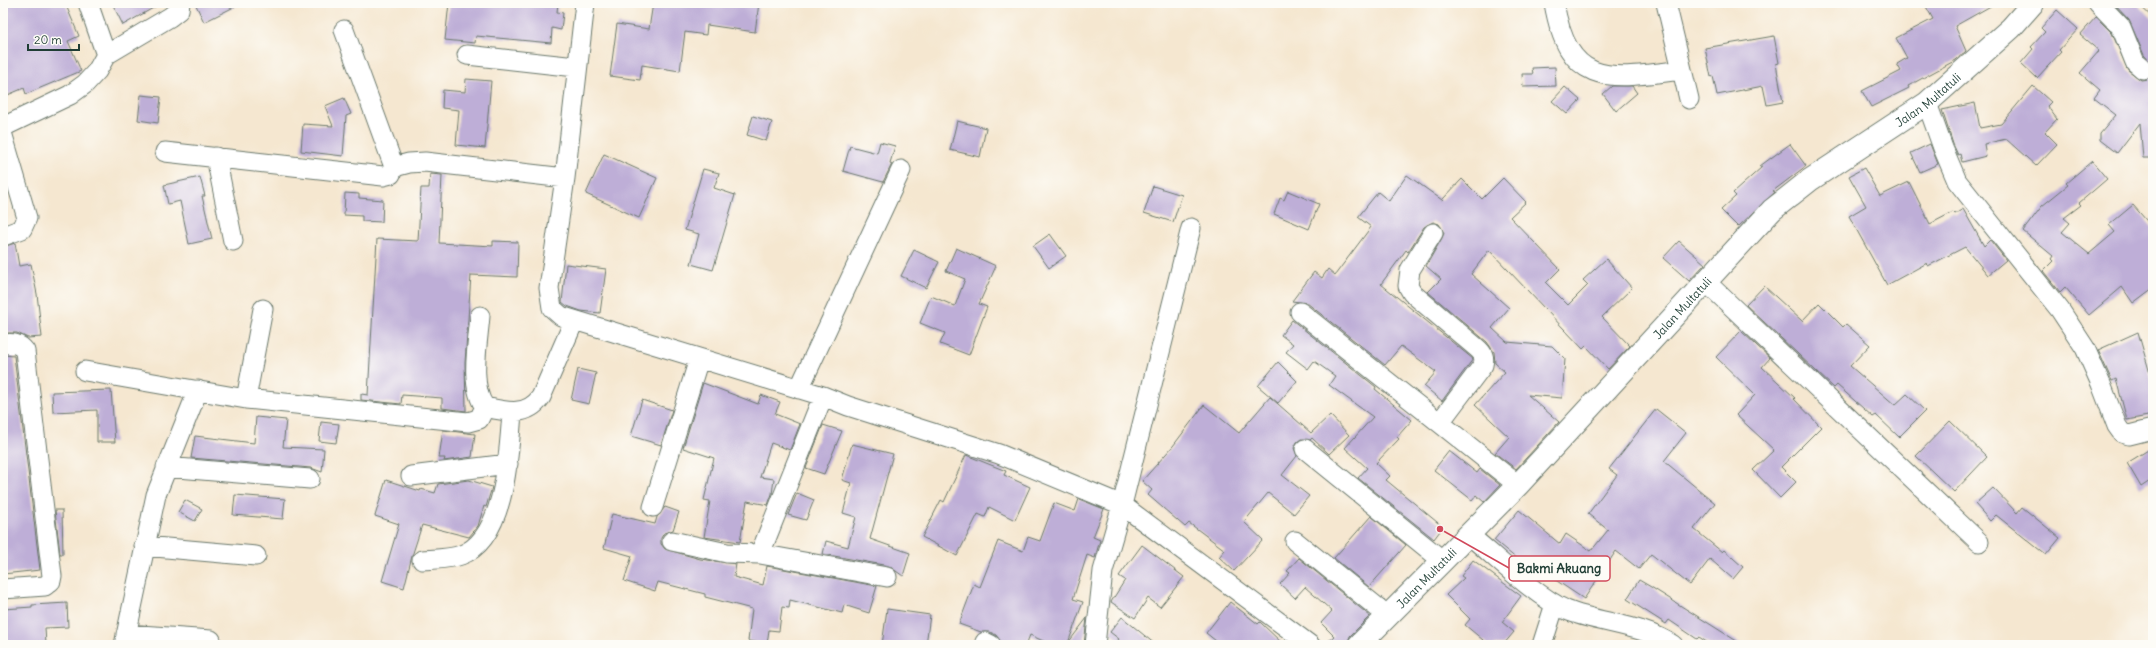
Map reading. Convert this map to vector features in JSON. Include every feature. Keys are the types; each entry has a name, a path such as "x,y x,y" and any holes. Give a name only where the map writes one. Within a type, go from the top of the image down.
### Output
{"main road":[{"name":"Jalan Multatuli","path":"1368,642 1388,616 1518,485 1704,281 1772,210 1805,184 1928,103 2011,28 2033,3"}],"street":[{"path":"88,3 106,55"},
{"path":"3,127 70,95 80,88 97,71 106,55 170,17 179,10 180,3"},
{"path":"584,3 565,178 553,256 549,299 552,308 560,316 823,396 848,406 999,454 1122,505 1310,645"},
{"path":"1554,3 1556,20 1566,46 1578,63 1593,72 1635,76 1682,70"},
{"path":"1666,3 1689,99"},
{"path":"2098,3 2121,27 2135,62 2143,69"},
{"path":"165,152 383,176 391,174 394,167 344,30"},
{"path":"467,55 576,67"},
{"path":"1928,103 1943,148 1958,181 2060,310 2085,348 2117,426 2122,432 2129,435 2153,429"},
{"path":"3,136 27,218 22,229 3,236"},
{"path":"216,157 233,241"},
{"path":"394,167 409,163 425,162 565,178"},
{"path":"800,389 901,170"},
{"path":"1095,645 1102,571 1122,505 1191,228"},
{"path":"1433,234 1410,270 1408,286 1412,293 1477,348 1484,359 1483,365 1440,422"},
{"path":"1704,281 1979,542"},
{"path":"246,399 262,309"},
{"path":"1300,312 1518,485"},
{"path":"480,316 476,377 477,391 485,407"},
{"path":"485,407 512,412 527,410 536,404 541,397 574,320"},
{"path":"3,344 14,343 21,346 25,351 52,576 51,581 45,586 3,589"},
{"path":"653,507 699,359"},
{"path":"85,371 246,399 468,422 479,419 485,407"},
{"path":"198,390 156,495 125,639 211,640"},
{"path":"760,554 823,396"},
{"path":"422,560 461,555 477,546 489,532 495,517 508,464 512,412"},
{"path":"1305,450 1443,561"},
{"path":"411,476 508,464"},
{"path":"166,467 310,479"},
{"path":"1469,535 1555,604 1583,616 1648,632 1673,645"},
{"path":"672,541 727,553 760,554 887,577"},
{"path":"1295,541 1388,616"},
{"path":"144,546 256,556"},
{"path":"1542,645 1555,604"}],"building":[{"path":"3,3 65,3 79,36 68,41 81,71 26,94 24,88 3,97"},
{"path":"112,3 162,3 123,25"},
{"path":"195,3 242,3 204,22"},
{"path":"449,3 558,3 557,12 563,13 561,30 552,28 551,43 476,36 475,43 445,40"},
{"path":"653,3 759,3 755,32 707,25 706,35 685,32 680,71 642,65 640,80 610,76 617,24 649,29"},
{"path":"1924,3 1996,3 1955,26 1966,51 1956,60 1908,86 1909,88 1871,107 1862,91 1901,71 1897,64 1907,58 1896,38 1933,19"},
{"path":"2113,3 2137,3 2153,18 2153,65 2144,55 2129,20"},
{"path":"2057,10 2078,29 2059,50 2061,52 2037,78 2021,63 2033,49 2031,47 2045,32 2041,28"},
{"path":"2096,17 2112,33 2128,70 2141,80 2147,79 2153,73 2153,158 2143,158 2140,123 2117,153 2100,140 2100,134 2116,115 2094,98 2100,90 2080,73 2099,51 2080,35"},
{"path":"1774,36 1779,63 1776,64 1783,102 1767,105 1763,86 1717,95 1713,76 1711,77 1705,48"},
{"path":"1555,67 1556,86 1523,87 1522,74 1533,74 1532,68"},
{"path":"466,79 491,81 485,148 456,145 459,110 442,108 443,90 465,92"},
{"path":"1612,86 1632,86 1637,93 1616,111 1603,94"},
{"path":"2033,86 2051,102 2047,106 2057,119 2045,132 2057,144 2036,166 2006,139 1984,144 1986,156 1962,162 1960,154 1958,155 1953,144 1942,110 1975,103 1980,128 2001,124"},
{"path":"1565,87 1580,100 1567,114 1552,101"},
{"path":"141,95 161,97 158,123 138,120"},
{"path":"344,98 351,114 346,116 343,156 301,151 303,124 333,126 325,106"},
{"path":"753,116 772,122 766,141 747,135"},
{"path":"957,121 986,128 980,157 950,150"},
{"path":"880,142 895,146 890,163 892,164 883,182 843,171 850,146 877,153"},
{"path":"1790,144 1806,166 1773,191 1775,192 1738,227 1721,210 1736,196 1733,193 1762,167 1760,166"},
{"path":"1930,144 1938,164 1920,172 1911,153"},
{"path":"604,154 657,178 639,218 586,194"},
{"path":"2092,161 2107,179 2079,203 2081,205 2064,218 2070,223 2062,232 2089,254 2115,232 2109,225 2133,205 2153,228 2153,288 2133,303 2122,287 2089,315 2065,287 2060,292 2043,271 2053,261 2051,259 2053,256 2023,231 2042,206 2068,185 2066,183"},
{"path":"1864,168 1880,196 1909,182 1930,224 1953,212 1955,214 1963,209 1984,246 1990,240 2006,260 1988,275 1965,247 1928,266 1927,263 1887,285 1849,216 1866,206 1849,176"},
{"path":"703,169 719,173 714,188 735,195 713,270 691,264 699,234 685,230"},
{"path":"430,174 442,175 439,243 493,246 493,241 518,242 517,277 471,275 465,363 466,411 442,408 442,398 402,395 401,404 361,400 361,394 368,395 377,239 418,241 421,188 429,188"},
{"path":"1407,175 1442,200 1462,179 1482,199 1503,178 1526,202 1510,217 1560,269 1546,283 1568,305 1588,285 1583,280 1606,259 1632,288 1602,317 1630,346 1608,369 1586,346 1583,349 1489,250 1471,274 1509,308 1492,328 1507,342 1552,346 1565,359 1562,398 1528,395 1559,422 1516,469 1495,453 1509,437 1475,405 1505,372 1495,363 1494,352 1487,342 1428,292 1441,279 1426,266 1444,233 1439,224 1433,222 1424,227 1408,252 1406,250 1381,284 1473,359 1442,401 1424,386 1436,372 1401,346 1385,365 1307,303 1292,301 1314,272 1322,278 1328,269 1335,275 1371,227 1358,217 1378,192 1389,201"},
{"path":"200,177 205,196 202,196 212,239 189,244 180,201 168,204 164,185"},
{"path":"1153,186 1182,195 1173,222 1144,213"},
{"path":"1288,191 1319,204 1309,229 1274,214 1280,198 1284,200"},
{"path":"345,193 359,194 359,198 383,200 382,222 362,221 362,216 344,215"},
{"path":"1050,234 1066,256 1049,268 1033,246"},
{"path":"1679,241 1705,264 1689,281 1663,258"},
{"path":"15,243 19,266 31,264 37,294 42,337 28,338 17,333 3,333 3,247"},
{"path":"956,248 996,266 979,304 987,307 969,355 940,344 945,333 920,323 931,296 955,306 965,279 946,271"},
{"path":"914,250 939,262 926,288 901,276"},
{"path":"566,264 606,269 600,313 581,311 567,306 562,302"},
{"path":"1764,286 1802,321 1819,303 1843,327 1846,324 1870,345 1850,366 1895,405 1907,394 1925,411 1899,437 1876,415 1873,417 1837,385 1834,388 1746,305"},
{"path":"1292,320 1376,387 1375,389 1412,420 1397,437 1399,439 1376,463 1390,476 1386,480 1443,527 1434,539 1358,478 1367,468 1345,448 1373,417 1329,385 1335,376 1314,361 1308,369 1286,352 1293,344 1281,335"},
{"path":"1741,331 1770,358 1762,367 1795,398 1794,399 1821,427 1781,467 1796,482 1780,498 1753,470 1774,450 1736,415 1755,395 1716,357"},
{"path":"2138,332 2153,384 2153,415 2127,420 2116,379 2112,381 2098,350"},
{"path":"3,355 14,356 40,570 3,574"},
{"path":"1278,362 1297,381 1278,403 1258,386"},
{"path":"578,369 596,373 589,404 571,400"},
{"path":"703,383 758,404 761,395 780,402 775,414 800,424 790,450 771,443 760,477 774,479 772,494 768,505 747,501 740,542 704,537 710,501 704,500 714,458 683,448"},
{"path":"111,390 115,442 97,442 97,410 53,412 52,392"},
{"path":"1270,397 1311,433 1330,415 1349,435 1329,454 1312,438 1310,440 1301,439 1297,442 1294,448 1297,456 1282,475 1309,496 1294,514 1268,493 1244,522 1263,540 1234,571 1219,557 1225,550 1189,523 1185,527 1148,495 1152,490 1142,481 1173,446 1204,405 1239,433"},
{"path":"642,400 672,410 661,445 631,436"},
{"path":"1656,409 1686,433 1664,461 1715,503 1694,529 1722,552 1724,550 1743,567 1733,579 1710,559 1690,585 1651,554 1639,569 1616,551 1584,599 1527,561 1524,565 1494,540 1519,510 1560,544 1566,534 1591,551 1608,530 1588,514 1617,475 1609,469"},
{"path":"256,417 286,420 283,447 324,449 322,472 311,468 191,458 195,436 254,443"},
{"path":"1950,421 1987,457 1954,492 1916,456"},
{"path":"321,422 339,424 336,443 319,441"},
{"path":"823,425 842,431 824,474 806,468"},
{"path":"443,430 475,434 472,457 444,461 445,458 439,458"},
{"path":"852,444 893,454 870,539 910,553 903,576 889,566 823,554 826,541 848,547 856,517 843,513 851,483 842,480"},
{"path":"2153,447 2153,479 2141,487 2127,463"},
{"path":"1449,451 1477,473 1480,469 1500,485 1484,502 1476,495 1472,500 1434,470"},
{"path":"966,455 1006,471 1004,475 1030,487 1015,520 989,507 985,517 978,514 957,556 922,537 941,500 944,502"},
{"path":"386,480 420,491 421,489 435,493 438,484 469,480 492,487 478,526 469,537 422,525 404,588 382,581 399,524 375,516"},
{"path":"1993,488 2017,513 2022,507 2060,538 2046,555 1996,515 1990,521 1975,504"},
{"path":"797,493 814,500 806,520 788,515"},
{"path":"235,495 285,499 283,519 233,515"},
{"path":"1079,499 1104,509 1093,537 1100,540 1095,558 1087,555 1073,599 1083,602 1068,643 1087,618 1084,645 1052,645 1030,635 1026,645 1010,645 1001,642 996,635 990,632 981,632 959,624 974,584 980,587 998,541 1023,551 1028,537 1040,541 1054,503 1075,511"},
{"path":"185,500 202,509 195,521 178,512"},
{"path":"665,507 679,512 673,530 664,533 661,538 661,544 665,549 700,559 736,564 734,577 763,585 767,566 877,586 869,613 844,605 842,613 790,600 789,608 782,607 779,631 769,630 767,644 748,641 752,609 705,597 705,594 658,582 655,591 624,581 632,556 604,548 612,514 655,524 657,517"},
{"path":"55,510 62,510 63,554 60,554"},
{"path":"1371,516 1406,545 1369,587 1334,558"},
{"path":"1142,545 1184,577 1160,607 1148,598 1135,618 1111,602 1125,580 1119,576"},
{"path":"1299,558 1370,616 1350,636 1347,645 1324,645 1334,636 1321,623 1332,611 1305,587 1295,598 1280,584 1290,573 1287,571"},
{"path":"1473,560 1521,596 1502,622 1514,632 1503,645 1489,645 1465,625 1470,619 1446,595 1464,578 1461,576"},
{"path":"1639,580 1743,645 1711,645 1699,637 1697,639 1669,620 1666,624 1627,599"},
{"path":"1230,602 1258,624 1260,622 1284,645 1221,645 1206,633"},
{"path":"67,603 68,627 45,628 46,645 7,645 4,609 32,607 32,605"},
{"path":"887,609 930,615 926,645 882,645"},
{"path":"1122,617 1156,645 1115,645 1119,639 1110,632"}],"place":[{"name":"Bakmi Akuang","path":"1440,529"}]}
